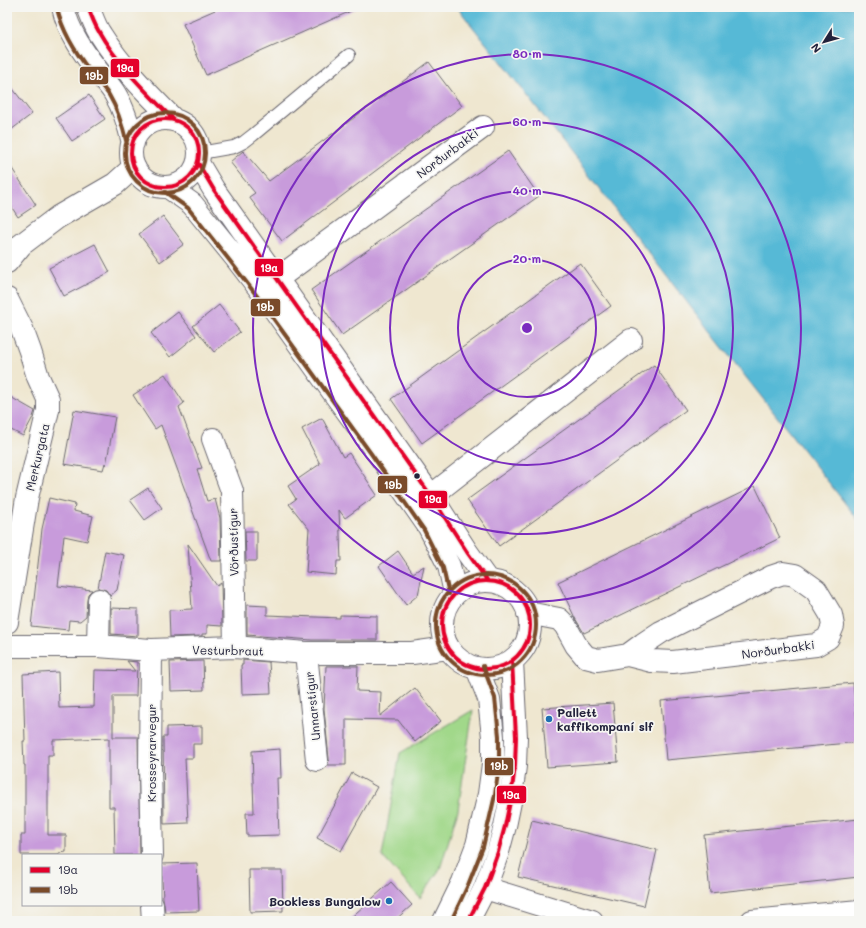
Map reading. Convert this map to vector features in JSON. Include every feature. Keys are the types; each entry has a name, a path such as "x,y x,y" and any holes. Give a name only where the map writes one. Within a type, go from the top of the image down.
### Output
{"street":[{"path":"63,7 71,29 80,46 94,68 118,99 133,143"},
{"path":"88,7 100,34 119,60 148,94 174,120 193,132 198,142 199,158 214,190 431,496 487,580"},
{"path":"174,120 164,119 153,121 144,126 137,134 131,151 134,167 140,176 148,182 158,186 176,186 190,177 195,170 199,158"},
{"name":"Norðurbakki","path":"277,280 482,128"},
{"path":"7,262 20,245 58,217 115,184 134,167"},
{"path":"168,187 192,204 235,257 262,292 377,452 429,528 449,566 455,592"},
{"name":"Merkurgata","path":"7,298 22,329 38,377 48,399 48,410 27,498 7,622"},
{"path":"431,496 631,340"},
{"name":"Vörðustígur","path":"213,439 232,491 235,647"},
{"name":"Norðurbakki","path":"528,613 559,619 565,625 576,645 586,657 598,660 628,655 652,661 673,662 816,645 828,638 834,626 831,615 816,590 795,575 783,572 661,632 628,655"},
{"path":"487,580 500,582 520,596 528,613 530,626 528,640 521,652 512,661 495,668 486,669 477,668 466,664 456,657 448,648 442,634 441,619 446,605 455,592 470,583 487,580"},
{"path":"98,646 99,600"},
{"name":"Vesturbraut","path":"7,646 98,646 151,650 235,647 306,653 412,654 448,648"},
{"name":"Krosseyrarvegur","path":"151,650 150,767 152,854"},
{"name":"Unnarstígur","path":"306,653 317,760"},
{"path":"468,921 485,888 498,852 511,797 515,766 512,661"},
{"path":"444,921 463,882 477,845 489,794 493,764 493,737 489,699 477,668"},
{"path":"485,888 592,921"},
{"path":"152,906 153,921"},
{"path":"752,921 859,911"}],"lane":[{"path":"199,158 234,147 244,142 349,56"}],"green space":[{"path":"473,710 458,810 440,869 420,898 382,856 400,753"}],"water":[{"path":"457,7 859,7 859,521 675,287 541,113"}],"building":[{"path":"222,7 360,7 206,75 183,24"},
{"path":"429,62 462,106 282,241 249,197 255,193 230,162 243,151 269,181"},
{"path":"7,81 32,114 7,133"},
{"path":"89,95 105,119 72,141 56,118"},
{"path":"508,151 539,196 342,335 311,290"},
{"path":"7,161 36,205 18,217 7,200"},
{"path":"163,216 184,244 160,262 139,234"},
{"path":"95,244 110,272 64,296 49,268"},
{"path":"580,263 611,306 422,443 391,399"},
{"path":"219,305 240,332 214,352 193,326"},
{"path":"178,312 196,336 170,357 151,333"},
{"path":"654,365 686,410 499,546 467,500"},
{"path":"165,374 184,403 179,407 202,468 197,469 207,501 215,499 220,518 221,561 211,561 161,425 155,429 133,395"},
{"path":"7,395 35,411 23,436 7,428"},
{"path":"74,410 115,417 106,465 105,463 103,470 64,464"},
{"path":"322,418 343,457 349,453 377,495 345,518 339,510 341,561 337,561 336,575 306,572 309,529 289,504 296,499 288,486 320,464 302,429"},
{"path":"755,486 780,538 584,633 575,618 558,582"},
{"path":"148,488 162,508 145,520 130,500"},
{"path":"49,498 75,504 74,511 93,516 87,541 64,536 58,586 92,590 88,594 86,616 80,621 69,620 68,630 31,626 42,529"},
{"path":"245,531 257,531 257,561 246,561"},
{"path":"188,544 217,586 221,583 222,626 207,625 207,634 202,634 202,636 170,637 169,610 192,609"},
{"path":"105,551 124,555 117,590 110,596 106,590 98,588"},
{"path":"398,551 413,573 424,566 418,595 406,605 379,566"},
{"path":"247,605 267,606 267,615 340,618 340,615 377,616 377,640 312,640 247,635"},
{"path":"111,608 138,609 138,636 111,634"},
{"path":"243,660 269,662 271,693 242,694 241,665 243,665"},
{"path":"127,661 137,662 136,696 113,696 113,737 138,737 140,854 115,854 114,807 109,807 109,738 53,740 53,755 48,755 48,835 66,835 66,852 59,854 21,855 21,835 25,835 23,674 58,672 59,708 94,707 95,670 135,671"},
{"path":"203,661 204,690 171,691 170,662"},
{"path":"326,666 358,666 357,691 381,692 380,716 415,688 441,721 415,742 398,720 346,719 346,765 328,765 329,759 324,709"},
{"path":"853,683 859,742 666,760 661,701"},
{"path":"613,703 618,762 547,767 542,708"},
{"path":"202,726 202,744 193,744 193,758 185,758 188,823 164,824 163,737 167,737 167,727"},
{"path":"280,749 281,778 277,778 279,835 247,836 246,813 254,813 252,751"},
{"path":"352,773 377,787 341,851 317,838"},
{"path":"859,819 859,877 710,893 704,835"},
{"path":"532,820 657,850 644,906 518,877"},
{"path":"197,863 199,911 165,912 162,864"},
{"path":"249,870 282,870 283,911 250,912"},
{"name":"Bookless Bungalow","path":"391,882 412,905 394,921 347,921"}],"transit line":[{"name":"19a","path":"88,7 98,30 114,55 133,78 174,120"},
{"name":"19b","path":"57,9 66,34 75,49 109,95 120,119 127,144"},
{"name":"19b","path":"165,113 180,116 193,125 202,138 205,153 202,168 193,181 180,190 165,193 150,190 137,181 128,168 125,153 128,138 137,125 150,116 165,113"},
{"name":"19a","path":"165,119 178,122 189,129 196,140 199,153 196,166 189,177 178,184 165,187 152,184 141,177 134,166 131,153 134,140 141,129 152,122 165,119"},
{"name":"19a","path":"198,163 214,190 431,496 487,580"},
{"name":"19b","path":"165,192 188,208 230,261 372,455 424,530 443,568 449,594"},
{"name":"19b","path":"486,575 505,579 522,589 532,606 536,625 532,644 522,661 505,671 486,675 467,671 450,661 440,644 436,625 440,606 450,589 467,579 486,575"},
{"name":"19a","path":"486,581 503,584 511,588 523,600 527,608 530,625 527,642 523,650 511,662 503,666 486,669 469,666 461,662 449,650 445,642 442,625 445,608 449,600 461,588 469,584 486,581"},
{"name":"19a","path":"468,921 485,888 498,852 511,797 515,766 516,737 512,661"},
{"name":"19b","path":"451,921 468,885 483,847 495,795 499,765 499,736 495,698 483,666"}],"place":[{"name":"Pallett kaffikompaní slf","path":"549,719"},
{"name":"Bookless Bungalow","path":"389,901"}]}
